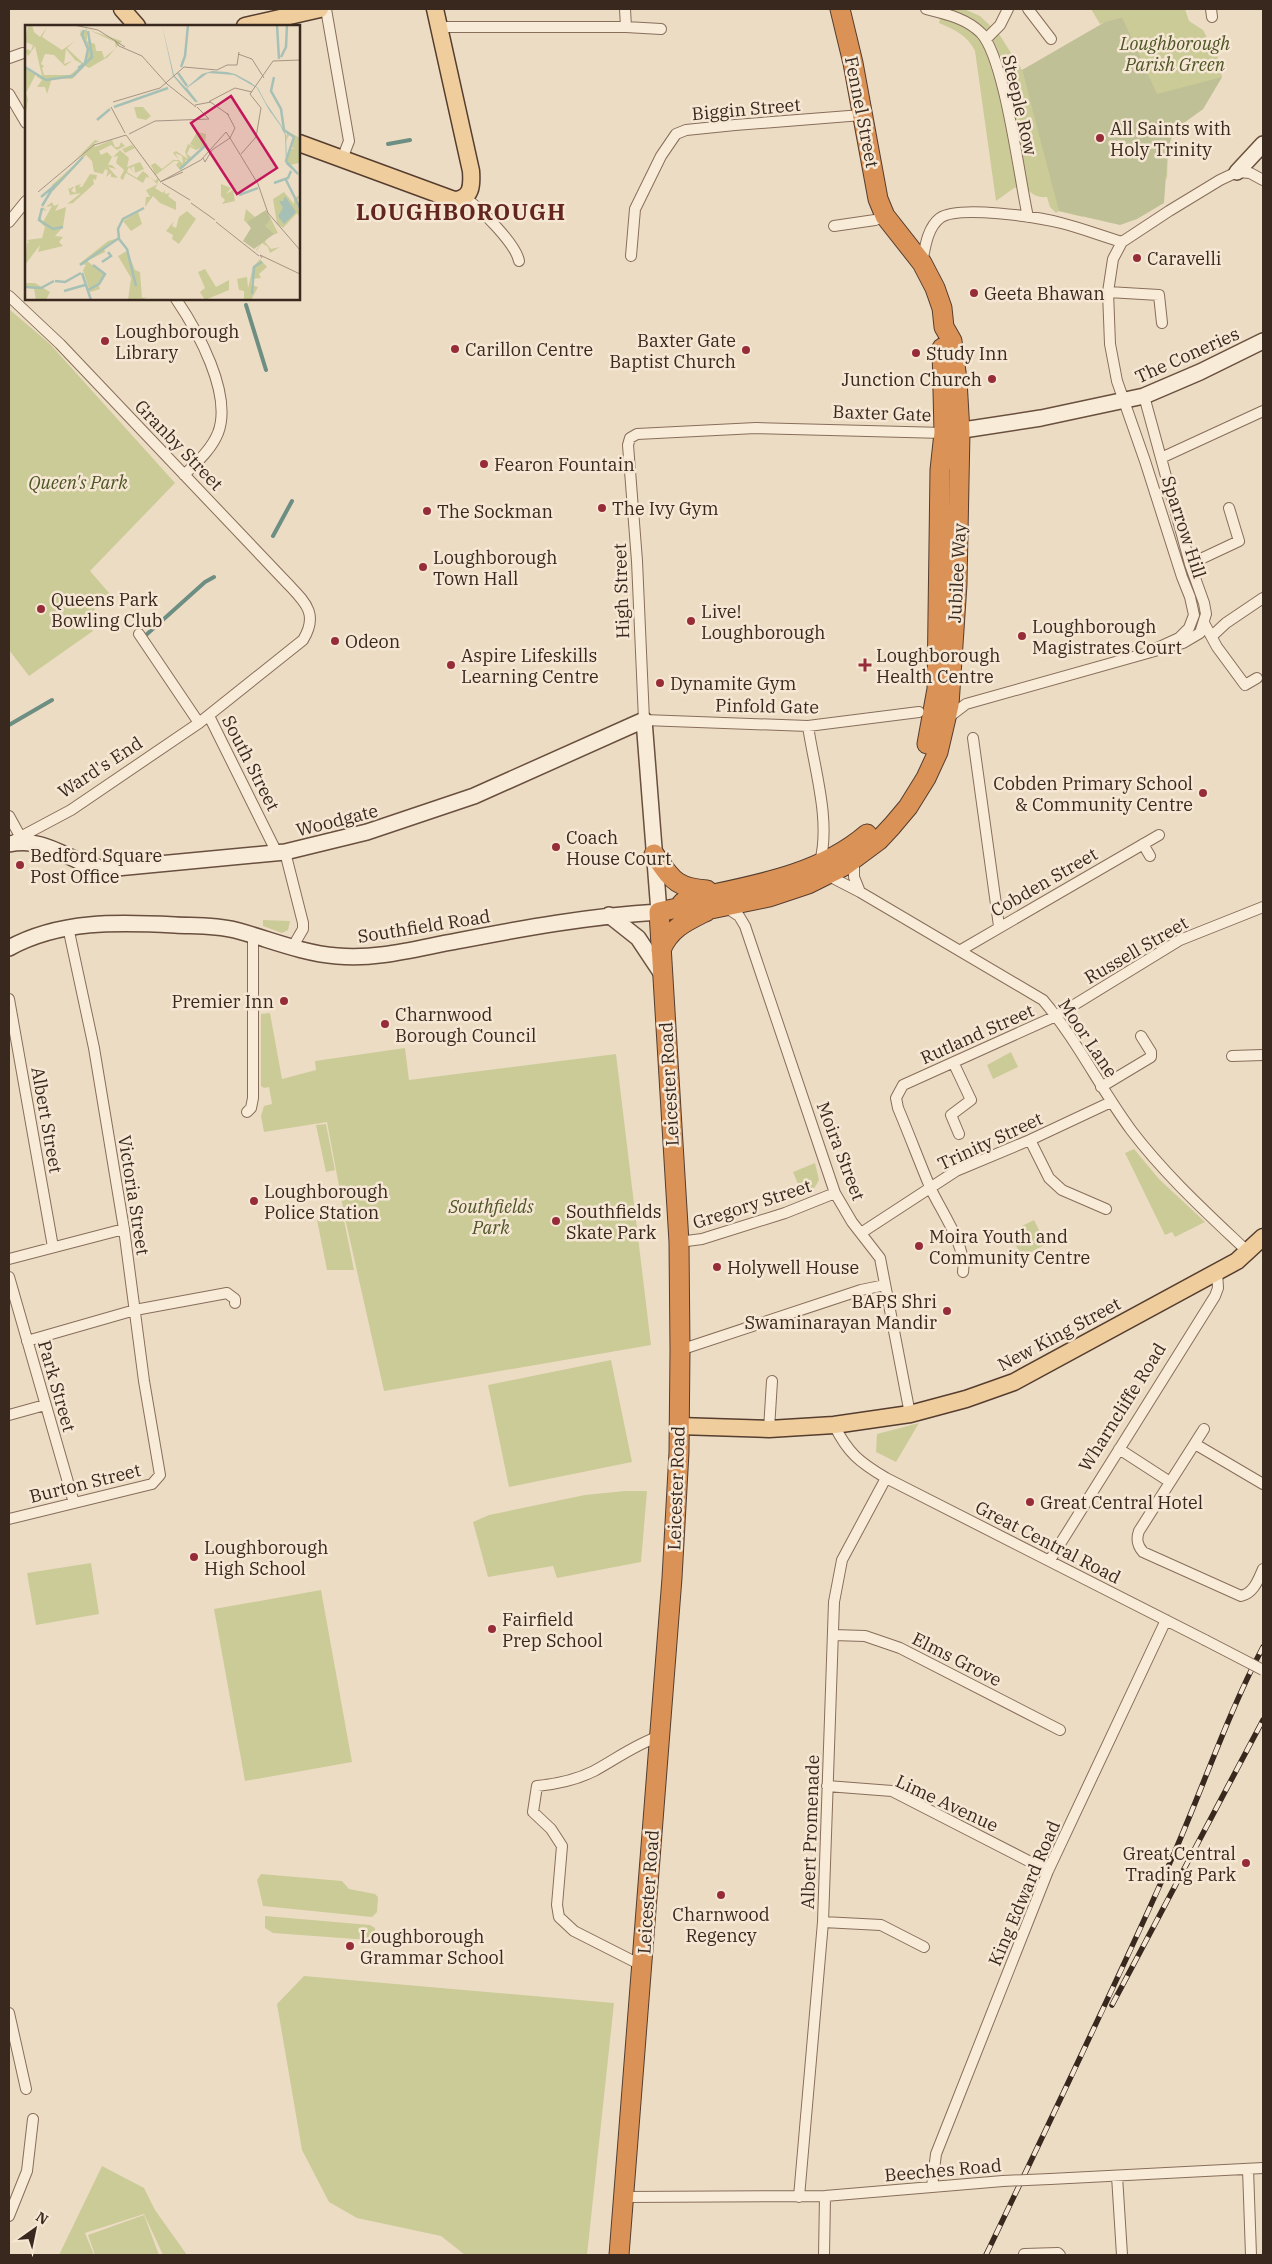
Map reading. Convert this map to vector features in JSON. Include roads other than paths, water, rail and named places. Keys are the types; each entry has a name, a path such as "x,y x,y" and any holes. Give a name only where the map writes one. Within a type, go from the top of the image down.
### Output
{"highway":[{"name":"Fennel Street","path":"840,9 878,199 885,216 922,263 935,288 942,308 944,327 942,341 952,432"},
{"name":"Jubilee Way","path":"824,861 854,860 879,840 908,807 926,778 938,752 946,719 957,584 952,432"},
{"name":"Jubilee Way","path":"824,861 858,842 884,818 903,794 925,754 931,730 937,688 940,470 952,432"},
{"path":"654,854 669,876 682,886 720,902"},
{"path":"668,910 720,902 753,900 808,884 824,861"},
{"path":"661,950 674,930 689,919 720,902 824,861"},
{"name":"Leicester Road","path":"619,2255 672,1578 679,1426 679,1242 661,950 668,910"}],"main road":[{"path":"122,9 136,25"},
{"path":"249,25 320,9"},
{"path":"300,143 454,200 464,198 472,188 472,182 435,9"},
{"path":"1237,172 1263,144"},
{"name":"The Coneries","path":"1125,400 1144,396 1200,372 1263,341"},
{"name":"Baxter Gate","path":"952,432 1125,400"},
{"name":"Woodgate","path":"15,841 42,844 90,865 106,869 124,869 281,853 386,827 474,796 644,720"},
{"name":"Leicester Road","path":"644,720 654,854 668,910"},
{"name":"Southfield Road","path":"9,948 27,938 68,927 98,923 133,923 216,927 253,935 292,948 339,956 374,956 500,932 610,915 668,910"},
{"path":"610,915 638,938 662,974"},
{"path":"1243,1257 1263,1237"},
{"name":"New King Street","path":"679,1426 769,1429 834,1425 910,1414 1014,1382 1243,1257"}],"street":[{"path":"326,9 349,141 342,159"},
{"path":"625,9 626,27"},
{"name":"Steeple Row","path":"926,9 950,13 973,26 986,39 1002,84 1028,217"},
{"path":"986,39 1000,25 1008,9"},
{"path":"1028,9 1051,39"},
{"path":"438,27 626,27 661,30"},
{"path":"9,58 23,53"},
{"path":"9,94 25,121"},
{"name":"Biggin Street","path":"631,256 635,209 660,156 676,134 686,130 862,115"},
{"path":"922,263 931,229 941,217 947,215 975,212 1028,217 1060,223 1122,242 1168,211 1237,172 1250,174 1263,180"},
{"path":"464,198 485,214 516,252 519,261"},
{"path":"9,222 25,201"},
{"path":"834,226 875,220 885,216"},
{"name":"Sparrow Hill","path":"1122,242 1113,259 1108,292 1110,344 1116,381 1125,400 1166,532 1190,597 1194,615 1189,628 1178,638 1155,649"},
{"path":"1108,292 1159,295 1162,323"},
{"name":"Granby Street","path":"9,296 60,344 306,603 310,615 309,626"},
{"path":"177,300 203,345 219,394 222,419 212,446 184,475"},
{"name":"Sparrow Hill","path":"1144,396 1190,564 1204,603 1206,614 1204,623"},
{"path":"1161,458 1262,415"},
{"name":"Baxter Gate","path":"635,434 756,428 952,432"},
{"name":"High Street","path":"635,434 630,438 628,445 637,561 644,720"},
{"path":"1190,564 1239,541 1229,508"},
{"path":"1212,636 1226,623 1263,598"},
{"path":"946,719 966,704 1192,639 1200,633 1204,623"},
{"path":"1204,623 1217,647 1245,685 1257,678"},
{"name":"Ward's End","path":"15,841 71,810 209,716 303,640 309,626"},
{"path":"139,634 199,723"},
{"name":"Pinfold Gate","path":"644,720 808,726 919,712"},
{"name":"South Street","path":"209,716 281,853 303,923 303,929 292,948"},
{"path":"808,726 825,828 824,861"},
{"path":"973,738 970,753 999,926"},
{"path":"9,816 15,841"},
{"name":"Cobden Street","path":"961,950 999,926 1159,835"},
{"path":"1143,844 1150,856"},
{"path":"854,860 854,877 860,892"},
{"name":"Moor Lane","path":"824,861 860,892 1043,1000 1056,1016 1111,1102 1140,1142 1243,1257"},
{"path":"745,926 747,910 753,900"},
{"name":"Moira Street","path":"720,902 739,916 745,926 835,1193 880,1258 910,1414"},
{"name":"Russell Street","path":"1056,1016 1180,940 1263,907"},
{"name":"Victoria Street","path":"68,927 92,1040 124,1229 144,1381 160,1469"},
{"path":"247,1112 253,1098 253,935"},
{"name":"Albert Street","path":"9,999 53,1247"},
{"name":"Rutland Street","path":"930,1188 898,1108 896,1098 903,1085 954,1064 1056,1016"},
{"path":"1101,1086 1142,1064 1151,1057 1151,1052 1141,1036"},
{"path":"1232,1056 1263,1055"},
{"path":"954,1064 971,1100 951,1115 959,1134"},
{"name":"Trinity Street","path":"861,1233 956,1171 1030,1140 1111,1102"},
{"path":"1030,1140 1046,1173 1062,1190 1106,1209"},
{"path":"930,1188 956,1239 963,1258 963,1272"},
{"name":"Gregory Street","path":"679,1242 702,1239 785,1213 835,1193"},
{"path":"9,1259 124,1229"},
{"name":"Wharncliffe Road","path":"1050,1560 1215,1296 1218,1288 1217,1272"},
{"name":"Park Street","path":"9,1277 74,1503"},
{"path":"680,1350 861,1290 885,1285"},
{"path":"27,1341 135,1310 227,1293 232,1295 235,1303"},
{"path":"769,1429 772,1381"},
{"path":"9,1415 45,1405"},
{"name":"Great Central Road","path":"834,1425 842,1441 860,1463 886,1478 1263,1670"},
{"path":"1204,1429 1139,1530 1136,1538 1138,1546 1142,1552 1241,1596 1247,1595 1253,1589 1263,1568"},
{"path":"1195,1444 1263,1484"},
{"path":"1119,1449 1170,1482"},
{"name":"Burton Street","path":"9,1519 152,1484 160,1475 160,1469"},
{"name":"Albert Promenade","path":"799,2197 824,1922 834,1602 842,1560 886,1478"},
{"name":"King Edward Road","path":"932,2186 936,2154 1048,1871 1166,1620"},
{"name":"Elms Grove","path":"834,1635 865,1636 900,1648 1060,1730"},
{"path":"643,1966 574,1930 559,1917 557,1905 562,1846 551,1829 533,1812 537,1786 560,1784 578,1778 594,1771 643,1742 660,1736"},
{"name":"Lime Avenue","path":"827,1786 892,1791 1048,1871"},
{"path":"824,1922 881,1925 924,1947"},
{"path":"9,2013 26,2089"},
{"path":"9,2216 27,2171 33,2119"},
{"name":"Beeches Road","path":"624,2197 825,2196 1003,2181 1263,2168"},
{"path":"1248,2169 1251,2255"},
{"path":"1117,2176 1122,2255"},
{"path":"824,2255 825,2196"},
{"path":"1024,2254 1058,2253 1060,2255"}],"waterway":[{"path":"388,144 410,140"},
{"path":"246,305 266,370"},
{"path":"273,536 292,501"},
{"path":"146,635 205,582 214,577"},
{"path":"9,725 52,700"}],"railway":[{"path":"986,2255 1150,1908 1238,1699 1263,1647"},
{"path":"1112,2005 1263,1720"}],"place":[{"name":"All Saints with Holy Trinity","path":"1100,138"},
{"name":"Caravelli","path":"1137,258"},
{"name":"Geeta Bhawan","path":"974,293"},
{"name":"Loughborough Library","path":"105,341"},
{"name":"Carillon Centre","path":"455,349"},
{"name":"Baxter Gate Baptist Church","path":"746,350"},
{"name":"Study Inn","path":"916,353"},
{"name":"Junction Church","path":"992,379"},
{"name":"Fearon Fountain","path":"484,464"},
{"name":"The Ivy Gym","path":"602,508"},
{"name":"The Sockman","path":"427,511"},
{"name":"Loughborough Town Hall","path":"423,567"},
{"name":"Queens Park Bowling Club","path":"41,609"},
{"name":"Live! Loughborough","path":"691,621"},
{"name":"Loughborough Magistrates Court","path":"1022,636"},
{"name":"Odeon","path":"335,641"},
{"name":"Aspire Lifeskills Learning Centre","path":"451,665"},
{"name":"Loughborough Health Centre","path":"865,665"},
{"name":"Dynamite Gym","path":"660,683"},
{"name":"Cobden Primary School & Community Centre","path":"1203,793"},
{"name":"Coach House Court","path":"556,847"},
{"name":"Bedford Square Post Office","path":"20,865"},
{"name":"Premier Inn","path":"284,1001"},
{"name":"Charnwood Borough Council","path":"385,1024"},
{"name":"Loughborough Police Station","path":"254,1201"},
{"name":"Southfields Skate Park","path":"556,1221"},
{"name":"Moira Youth and Community Centre","path":"919,1246"},
{"name":"Holywell House","path":"717,1267"},
{"name":"BAPS Shri Swaminarayan Mandir","path":"947,1311"},
{"name":"Great Central Hotel","path":"1030,1502"},
{"name":"Loughborough High School","path":"194,1557"},
{"name":"Fairfield Prep School","path":"492,1629"},
{"name":"Great Central Trading Park","path":"1246,1863"},
{"name":"Charnwood Regency","path":"721,1895"},
{"name":"Loughborough Grammar School","path":"350,1946"}],"district":[{"name":"LOUGHBOROUGH","path":"461,211"}],"park label":[{"name":"Loughborough Parish Green","path":"1175,53"},
{"name":"Queen's Park","path":"78,482"},
{"name":"Southfields Park","path":"491,1216"}]}
